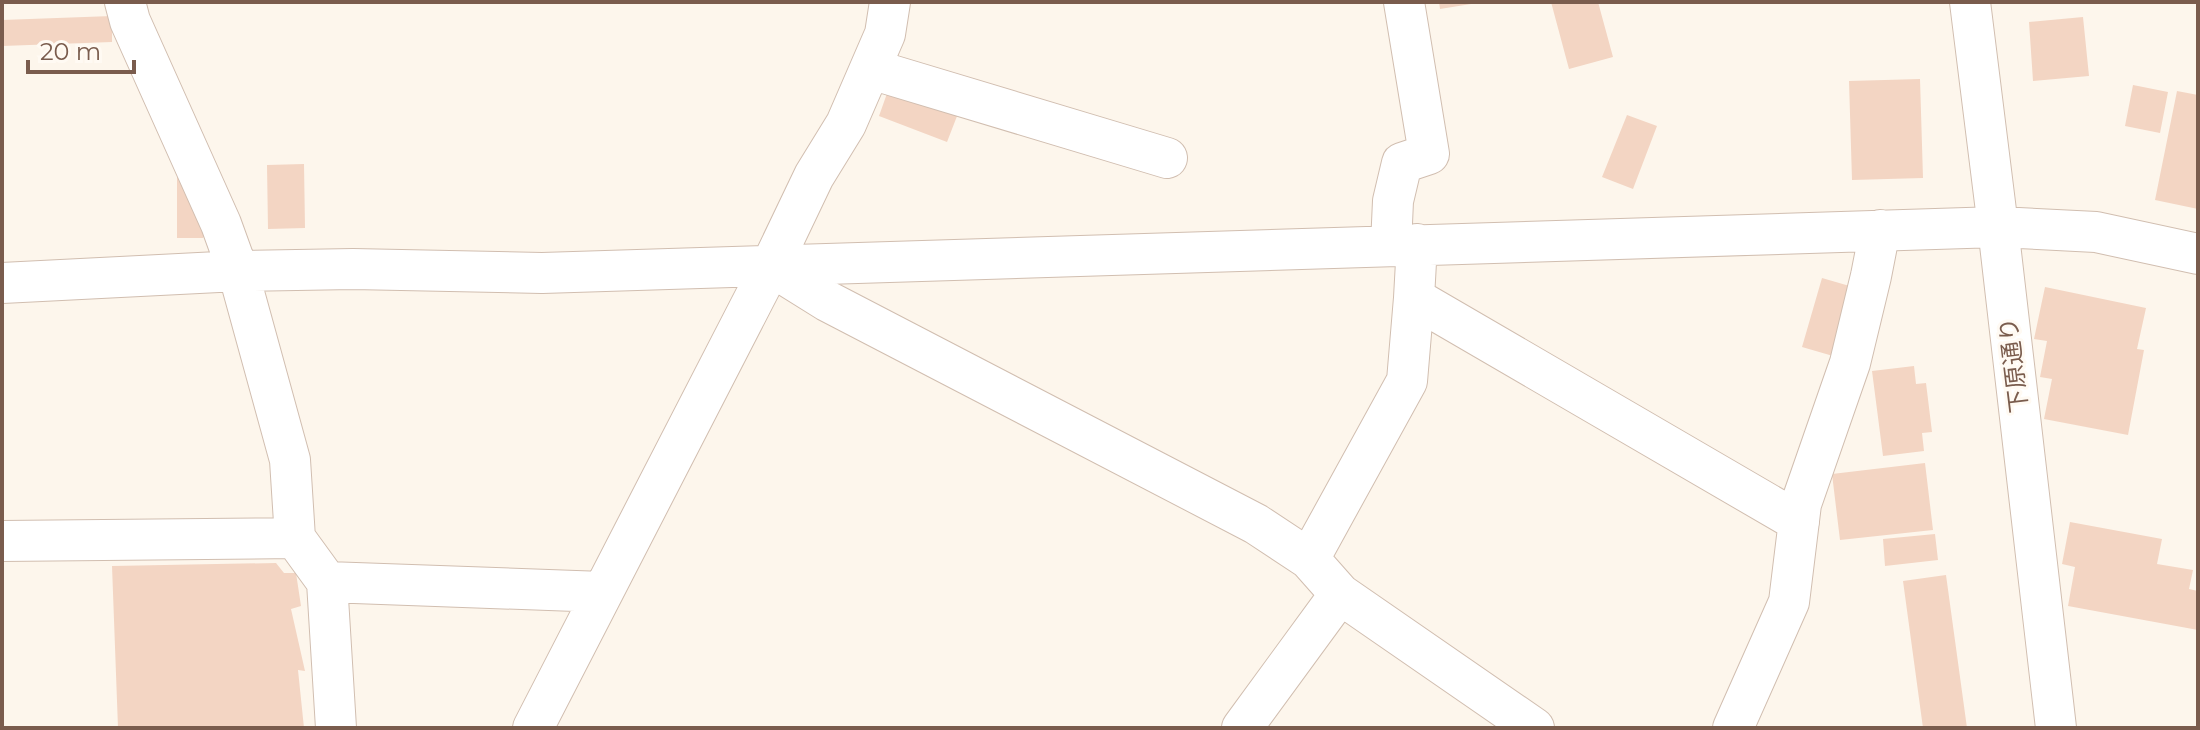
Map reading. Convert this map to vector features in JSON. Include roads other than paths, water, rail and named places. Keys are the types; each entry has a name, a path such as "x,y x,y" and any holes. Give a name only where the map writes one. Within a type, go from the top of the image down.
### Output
{"street":[{"path":"125,2 130,21 221,224 238,271 290,460 295,538 327,582 336,728"},
{"path":"533,728 771,266 814,176 846,124 885,34 890,2"},
{"path":"1309,559 1407,381 1414,298 1393,201 1402,163 1429,154 1404,2"},
{"name":"下原通り","path":"1970,2 2056,728"},
{"path":"871,69 1167,158"},
{"path":"2,283 238,271 353,269 542,273 1998,227 2096,232 2198,254"},
{"path":"1733,728 1789,602 1801,504 1850,363 1880,230"},
{"path":"771,266 827,301 1256,524 1309,559 1340,594 1534,728"},
{"path":"1414,298 1799,522"},
{"path":"2,541 295,538"},
{"path":"327,582 603,592"},
{"path":"1242,728 1340,594"}]}
